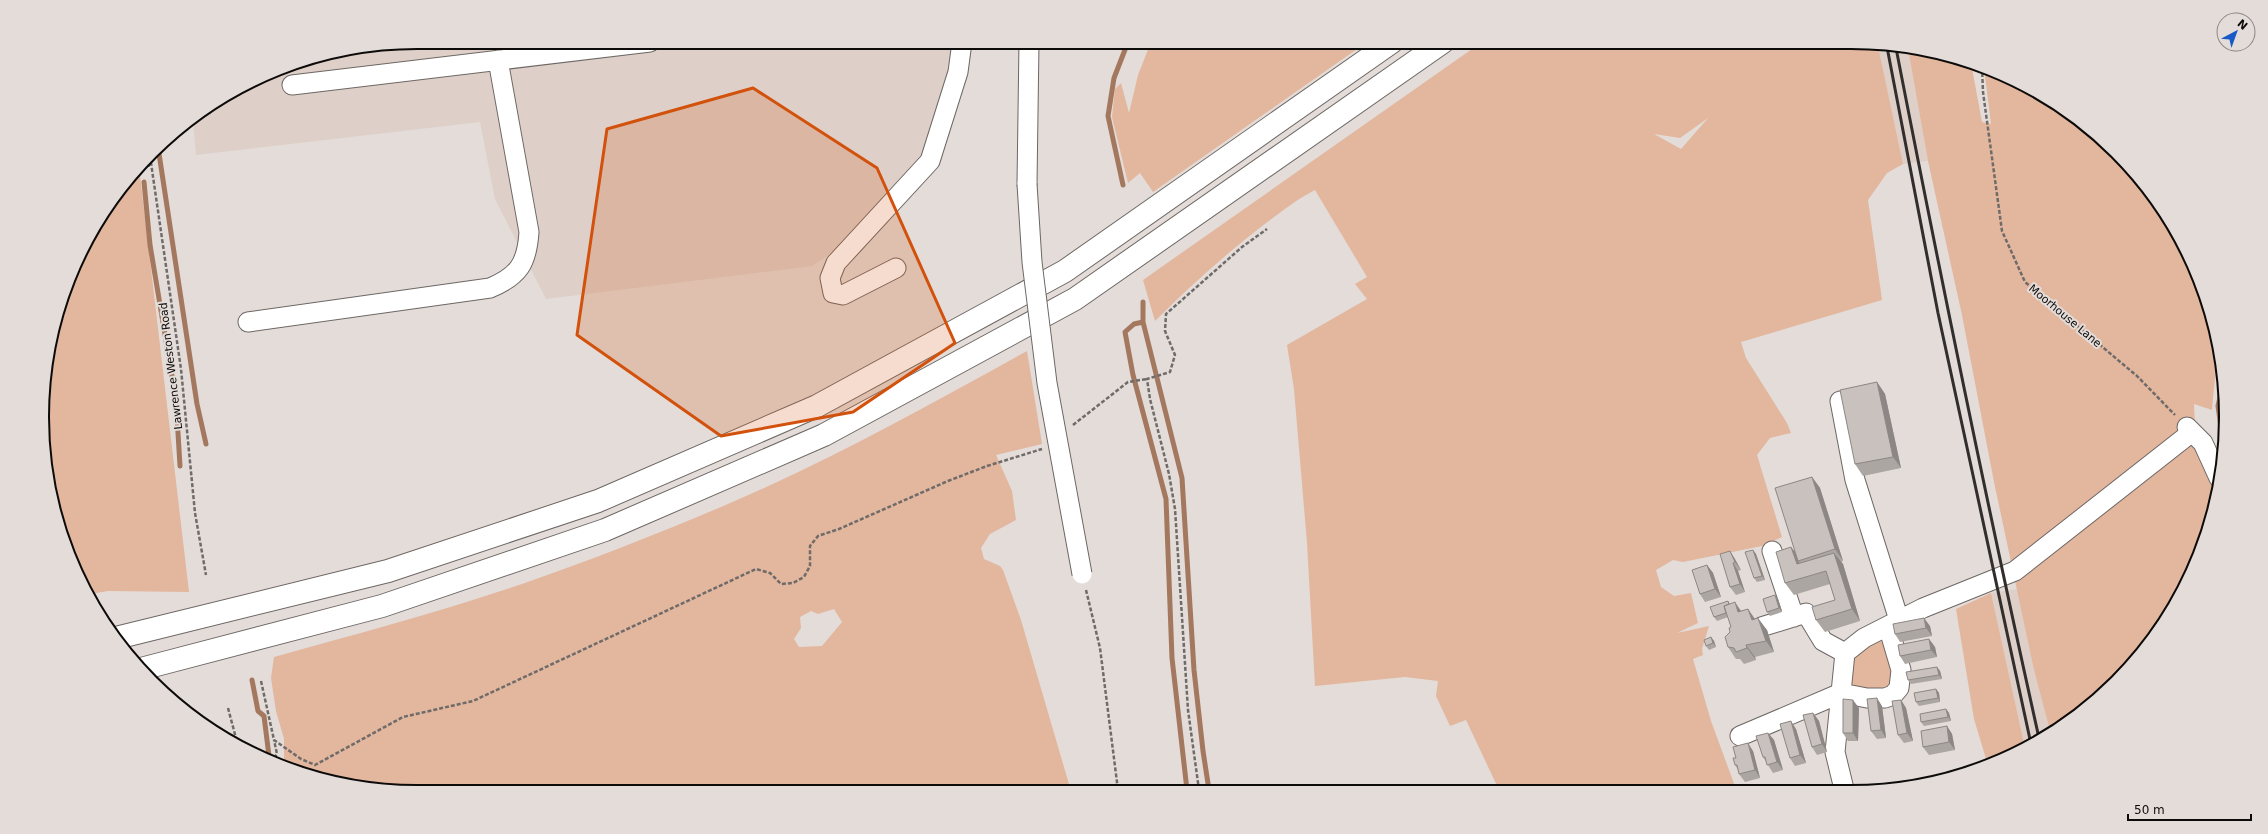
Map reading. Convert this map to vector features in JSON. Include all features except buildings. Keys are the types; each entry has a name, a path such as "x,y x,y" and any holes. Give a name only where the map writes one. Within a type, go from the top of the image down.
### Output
{"highway":[{"path":"122,637 388,571 598,501 817,406 1064,271 1382,49"},
{"path":"147,667 302,629 397,601 605,530 824,436 1075,299 1433,49"}],"street":[{"path":"292,85 591,49"},
{"path":"896,268 843,296 833,293 830,278 836,263 930,161 958,72 961,49"},
{"path":"1029,49 1028,184 1032,262 1047,383 1082,574"},
{"path":"248,322 490,288 508,281 520,268 528,252 529,232 498,60"},
{"path":"1740,736 1841,693 1885,698 1893,695 1899,688 1901,670 1894,623 1855,480 1840,401"},
{"path":"1838,785 1835,752 1845,653 1864,638 1923,608 2015,571 2190,430 2203,443 2215,470"},
{"path":"1772,551 1794,617"},
{"path":"1761,628 1806,613 1823,641 1845,653"}],"path":[{"name":"Moorhouse Lane","path":"1982,74 1983,92 2002,231 2025,282 2137,376 2190,430"},
{"name":"Lawrence Weston Road","path":"152,165 181,370 195,513 206,575"},
{"path":"1067,429 1128,382 1147,379 1170,372 1175,355 1165,331 1166,314 1242,247 1267,229"},
{"path":"1147,379 1150,400 1169,474 1175,509 1188,710 1198,785"},
{"path":"274,740 301,758 315,764 328,759 345,748 403,717 472,701 756,569 770,573 781,584 793,583 804,576 810,566 810,546 818,536 839,529 948,481 987,466 1039,451 1044,447"},
{"path":"1082,574 1100,648 1117,785"},
{"path":"261,681 277,754 275,757"},
{"path":"228,708 236,737"}],"highlighted area":[{"path":"753,88 877,168 955,343 853,412 721,436 577,335 607,129"}],"shaded area":[{"path":"417,49 954,49 940,116 919,163 833,252 812,266 546,299 495,199 480,122 196,155 193,125 233,98 276,77 299,69 345,56 369,52"},
{"path":"1148,49 1357,49 1153,192 1140,173 1128,183 1112,117 1115,89 1121,83 1129,113 1138,75"},
{"path":"1472,49 1851,49 1879,50 1903,164 1887,173 1868,200 1882,300 1741,342 1746,358 1787,423 1791,433 1770,438 1757,455 1782,537 1762,546 1683,562 1673,560 1656,570 1661,587 1674,596 1691,593 1698,623 1677,633 1709,626 1702,649 1703,655 1693,659 1711,721 1735,785 1497,785 1466,720 1450,726 1436,696 1438,681 1405,677 1315,686 1307,543 1294,389 1287,345 1367,299 1355,284 1367,277 1315,190 1270,220 1225,256 1196,281 1155,321 1143,280","holes":["1708,118 1681,149 1654,134 1680,138"]},
{"path":"1879,50 1909,54 1928,161 1903,164"},
{"path":"1909,54 1923,56 1972,70 1982,122 1991,124 1985,74 2035,98 2075,125 2094,140 2128,174 2143,193 2170,233 2191,276 2212,345 2216,368 2212,410 2194,404 2195,427 2213,482 2206,512 2191,558 2170,601 2143,641 2128,660 2094,694 2049,727 2034,670 1994,482 1962,315 1928,161"},
{"path":"140,174 189,592 108,591 94,593 77,558 62,512 52,465 49,417 50,393 56,345 77,276 98,233"},
{"path":"1027,351 1042,444 996,455 1012,491 1016,520 990,534 981,548 984,559 1000,566 1003,570 1021,620 1069,785 417,785 369,782 345,778 284,760 284,739 276,711 271,678 274,657 460,604 522,584 651,536 766,487 916,412","holes":["834,609 842,622 822,646 799,647 794,639 801,628 800,617 811,611 818,614"]},
{"path":"2018,589 2034,670 2049,727 2024,742 1991,593"},
{"path":"1991,593 2024,742 1986,759 1974,719 1956,609"},
{"path":"1876,639 1883,642 1891,652 1893,665 1892,687 1853,693 1847,681 1849,661"}],"waterway":[{"path":"1123,185 1108,116 1114,78 1125,49"},
{"path":"159,155 197,404 206,444"},
{"path":"144,182 150,245 176,400 180,466"},
{"path":"1143,302 1143,322 1182,478 1194,670 1208,785"},
{"path":"1143,322 1134,324 1125,332 1133,375 1166,499 1172,658 1186,785"},
{"path":"2218,404 2219,412"},
{"path":"252,680 258,711 264,716 269,754"}],"railway":[{"path":"1888,51 1938,313 2030,739"},
{"path":"1897,52 1965,394 2038,734"}]}
